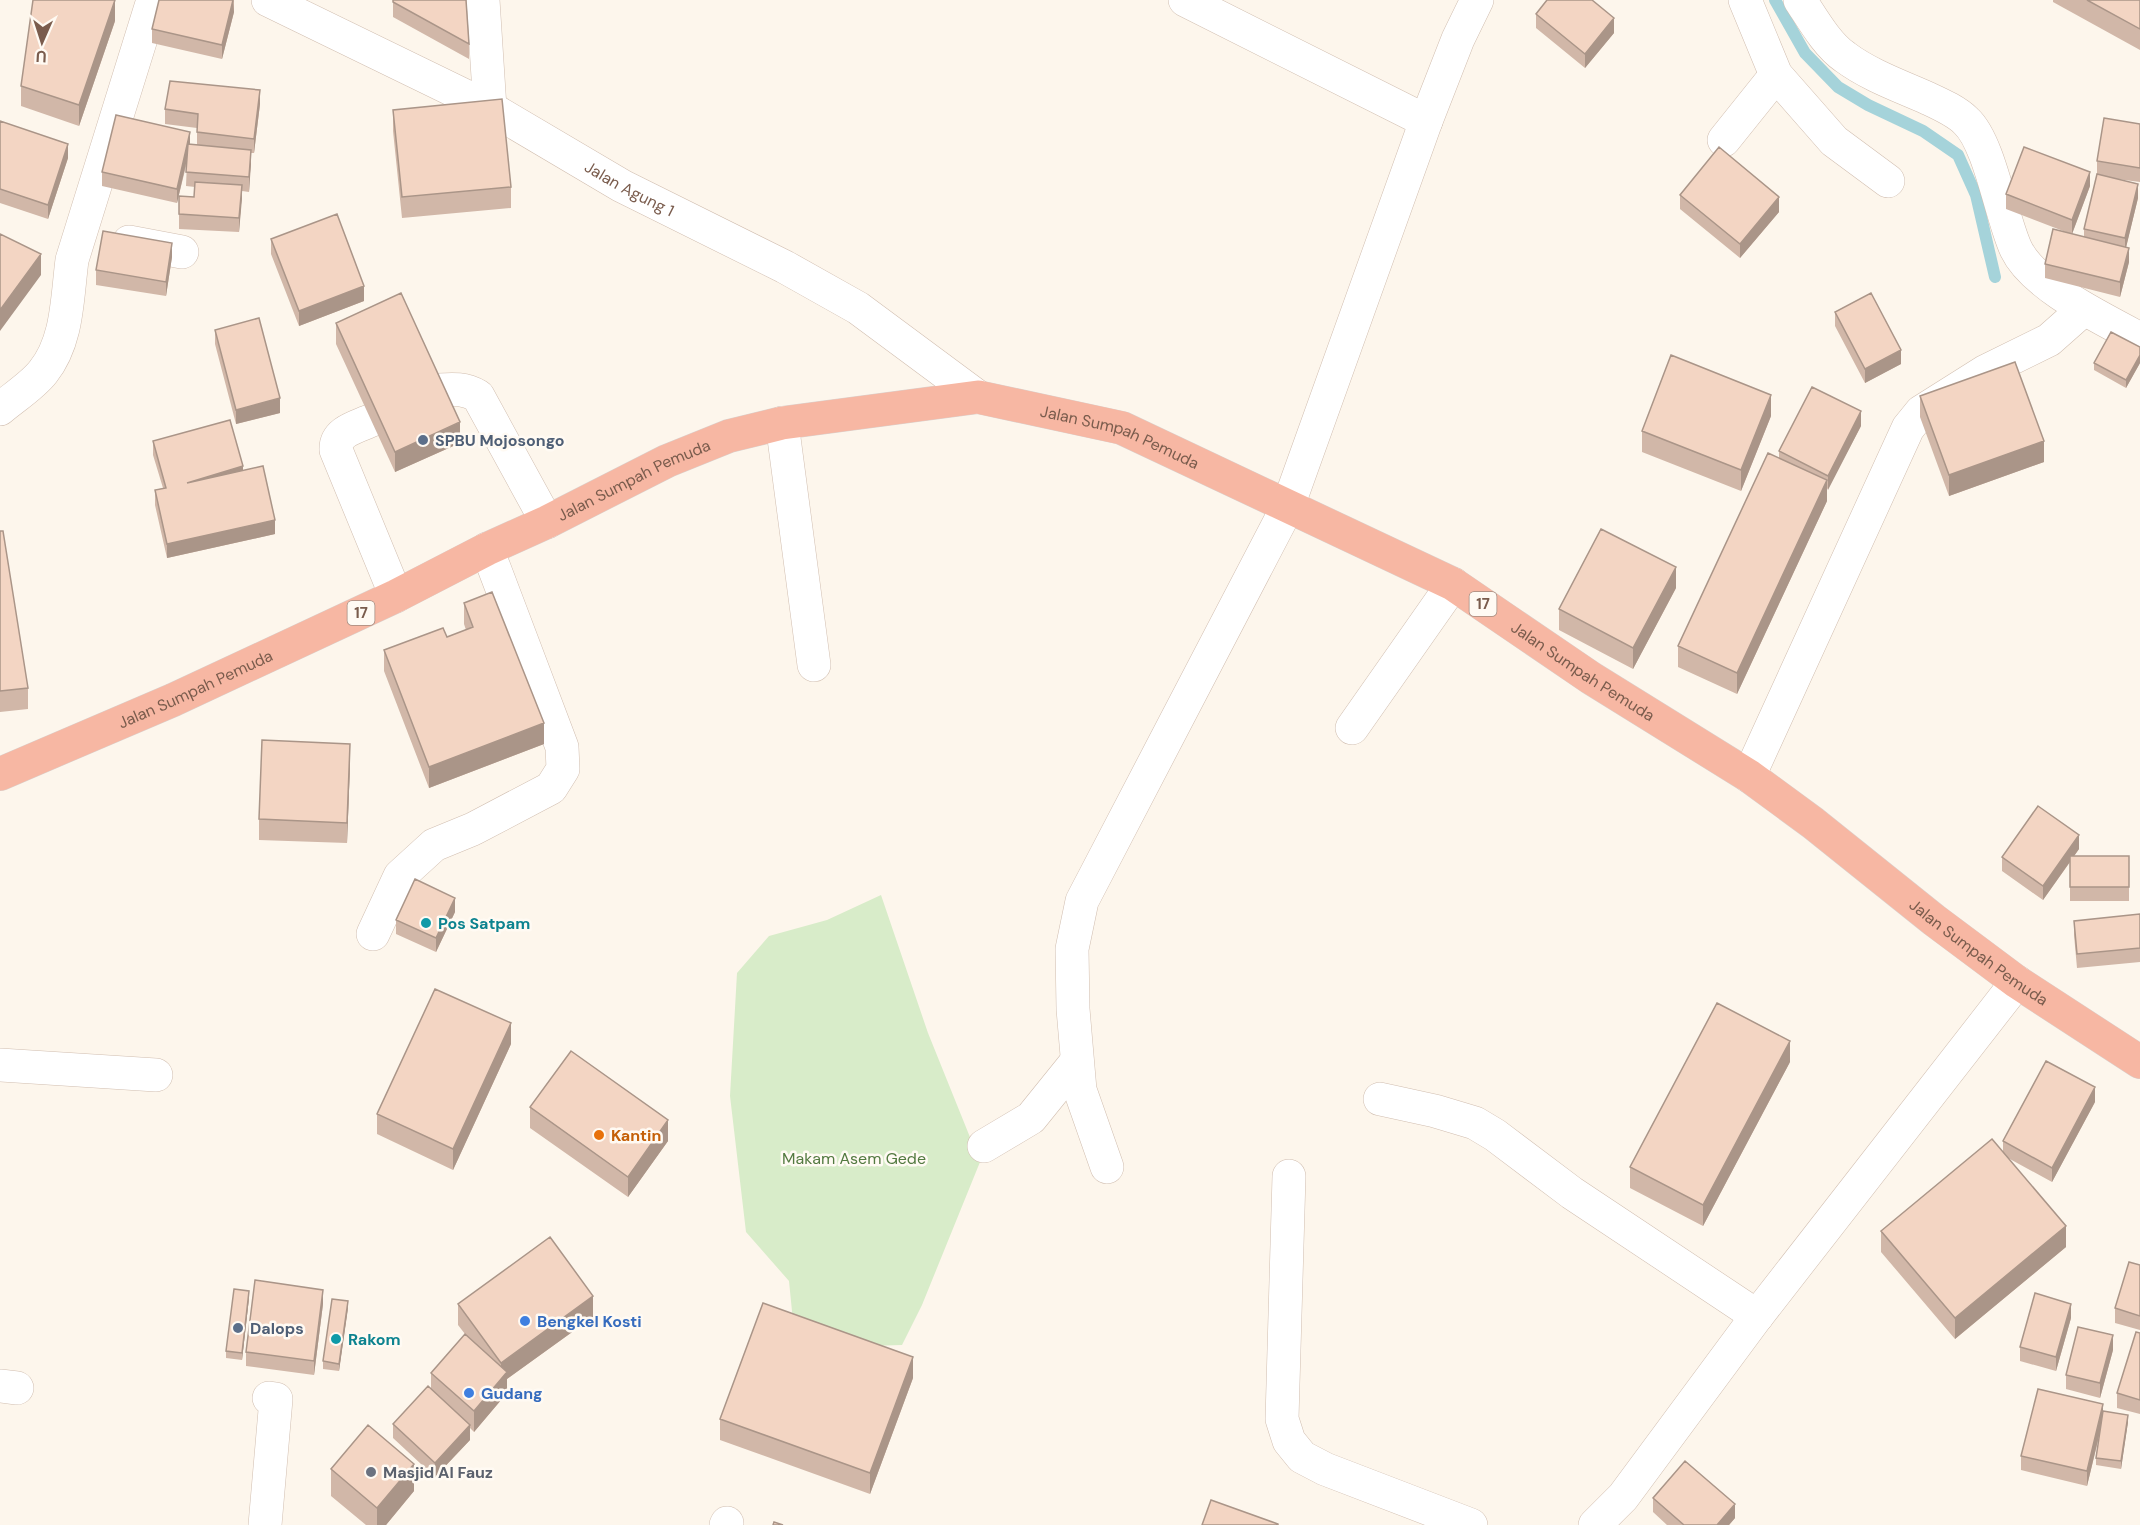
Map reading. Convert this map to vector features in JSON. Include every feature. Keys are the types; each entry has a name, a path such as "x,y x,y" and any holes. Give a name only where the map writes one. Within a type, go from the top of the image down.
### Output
{"highway":[{"name":"Jalan Sumpah Pemuda","path":"0,774 173,700 396,596 667,461 729,436 782,423 978,398 1122,428 1453,584 1591,678 1749,776 2017,982 2140,1062"}],"street":[{"path":"0,409 43,373 58,345 68,302 72,260 153,0"},
{"name":"Jalan Agung 1","path":"267,0 489,108 622,186 786,267 858,308 978,398"},
{"path":"483,0 489,108"},
{"path":"1185,0 1426,121"},
{"path":"1107,1167 1080,1090 1077,1061 1072,949 1082,902 1288,506 1426,121 1458,39 1477,0"},
{"path":"1745,0 1776,75 1834,141 1888,181"},
{"path":"1800,0 1821,31 1844,57 1881,78 1942,105 1967,122 1981,146 2016,250 2034,273 2084,309 2140,339"},
{"path":"1724,140 1776,75"},
{"path":"80,233 182,252"},
{"path":"1749,776 1908,428 1922,412 1986,371 2049,340 2084,309"},
{"path":"437,390 456,388 467,390 478,396 547,522"},
{"path":"372,420 340,435 336,442 336,450 396,596"},
{"path":"782,423 814,665"},
{"path":"373,934 400,876 434,846 532,800 551,788 563,769 562,747 487,549"},
{"path":"1352,728 1453,584"},
{"path":"1595,1525 1623,1497 1757,1316 2017,982"},
{"path":"984,1146 1031,1118 1077,1061"},
{"path":"0,1065 156,1075"},
{"path":"1380,1099 1435,1111 1475,1123 1495,1135 1572,1193 1757,1316"},
{"path":"1289,1176 1282,1419 1289,1441 1302,1457 1325,1469 1471,1525"},
{"path":"265,1525 276,1399 269,1398"}],"green space":[{"name":"Makam Asem Gede","path":"881,895 928,1033 980,1162 922,1305 902,1345 868,1346 793,1321 789,1281 746,1232 730,1096 737,973 769,936 827,920"}],"building":[{"path":"33,0 115,0 79,105 21,86"},
{"path":"159,0 233,0 222,45 152,29"},
{"path":"393,0 466,0 469,44 393,2"},
{"path":"1547,0 1592,0 1614,18 1585,54 1536,14"},
{"path":"2087,0 2140,0 2140,29"},
{"path":"170,81 260,90 254,139 197,132 198,114 165,109"},
{"path":"502,99 511,187 402,197 393,110"},
{"path":"116,115 190,132 177,189 102,172"},
{"path":"2104,118 2140,124 2140,168 2097,161"},
{"path":"0,121 68,144 48,205 0,189"},
{"path":"188,144 251,150 249,177 186,172"},
{"path":"1719,147 1779,197 1740,244 1680,195"},
{"path":"2024,147 2090,172 2072,220 2006,194"},
{"path":"2097,174 2138,184 2125,238 2084,229"},
{"path":"195,182 242,185 239,218 179,214 179,196 194,197"},
{"path":"337,214 364,286 299,311 271,239"},
{"path":"2053,229 2129,248 2120,282 2045,264"},
{"path":"103,231 172,243 166,282 96,270"},
{"path":"0,234 41,254 0,310"},
{"path":"401,293 460,422 395,452 336,323"},
{"path":"1871,293 1901,350 1865,369 1835,312"},
{"path":"259,318 280,398 236,410 215,330"},
{"path":"2111,332 2140,347 2140,355 2126,380 2094,363"},
{"path":"1671,355 1771,395 1741,470 1642,431"},
{"path":"2015,362 2044,441 1949,475 1920,396"},
{"path":"1812,387 1861,411 1828,476 1779,451"},
{"path":"230,420 243,466 187,483 263,466 275,520 167,544 155,490 166,488 153,441"},
{"path":"1768,453 1827,480 1737,673 1678,646"},
{"path":"1601,529 1676,567 1633,648 1559,609"},
{"path":"0,531 3,531 28,688 0,691"},
{"path":"492,592 544,723 429,767 384,650 443,628 447,637 473,627 464,603"},
{"path":"262,740 350,744 347,823 259,819"},
{"path":"2038,806 2079,835 2043,886 2002,857"},
{"path":"2070,856 2129,856 2129,887 2070,887"},
{"name":"Pos Satpam","path":"415,879 455,898 436,938 396,920"},
{"path":"2140,914 2140,948 2077,954 2074,921"},
{"path":"435,989 511,1023 453,1149 377,1114"},
{"path":"1717,1003 1790,1041 1703,1205 1630,1167"},
{"name":"Kantin","path":"571,1051 668,1120 628,1177 530,1107"},
{"path":"2046,1061 2095,1087 2052,1168 2003,1141"},
{"path":"1992,1139 2066,1226 1955,1318 1881,1231"},
{"name":"Bengkel Kosti","path":"550,1237 593,1296 501,1363 458,1304"},
{"path":"2129,1262 2140,1265 2140,1316 2115,1308"},
{"path":"255,1280 323,1290 314,1361 246,1352"},
{"name":"Dalops","path":"234,1289 249,1291 242,1353 226,1351"},
{"path":"2035,1293 2071,1304 2056,1357 2020,1347"},
{"name":"Rakom","path":"332,1299 348,1301 339,1364 323,1361"},
{"path":"763,1303 913,1357 870,1473 720,1419"},
{"path":"2078,1327 2113,1335 2100,1383 2066,1375"},
{"path":"2136,1332 2140,1333 2140,1400 2117,1393"},
{"path":"465,1334 507,1372 474,1411 431,1373"},
{"path":"428,1386 470,1425 435,1463 393,1424"},
{"path":"2038,1389 2103,1404 2087,1471 2021,1456"},
{"path":"2103,1411 2128,1415 2121,1461 2096,1458"},
{"path":"368,1425 414,1464 377,1508 331,1469"},
{"path":"1685,1461 1735,1504 1717,1525 1684,1525 1653,1498"},
{"path":"1211,1500 1278,1524 1278,1525 1202,1525"}],"waterway":[{"path":"1775,0 1805,53 1838,87 1868,105 1923,131 1958,155 1976,195 1995,277"}],"place":[{"name":"SPBU Mojosongo","path":"423,440"},
{"name":"Pos Satpam","path":"426,923"},
{"name":"Kantin","path":"599,1135"},
{"name":"Bengkel Kosti","path":"525,1321"},
{"name":"Dalops","path":"238,1328"},
{"name":"Rakom","path":"336,1339"},
{"name":"Gudang","path":"469,1393"},
{"name":"Masjid Al Fauz","path":"371,1472"}]}
